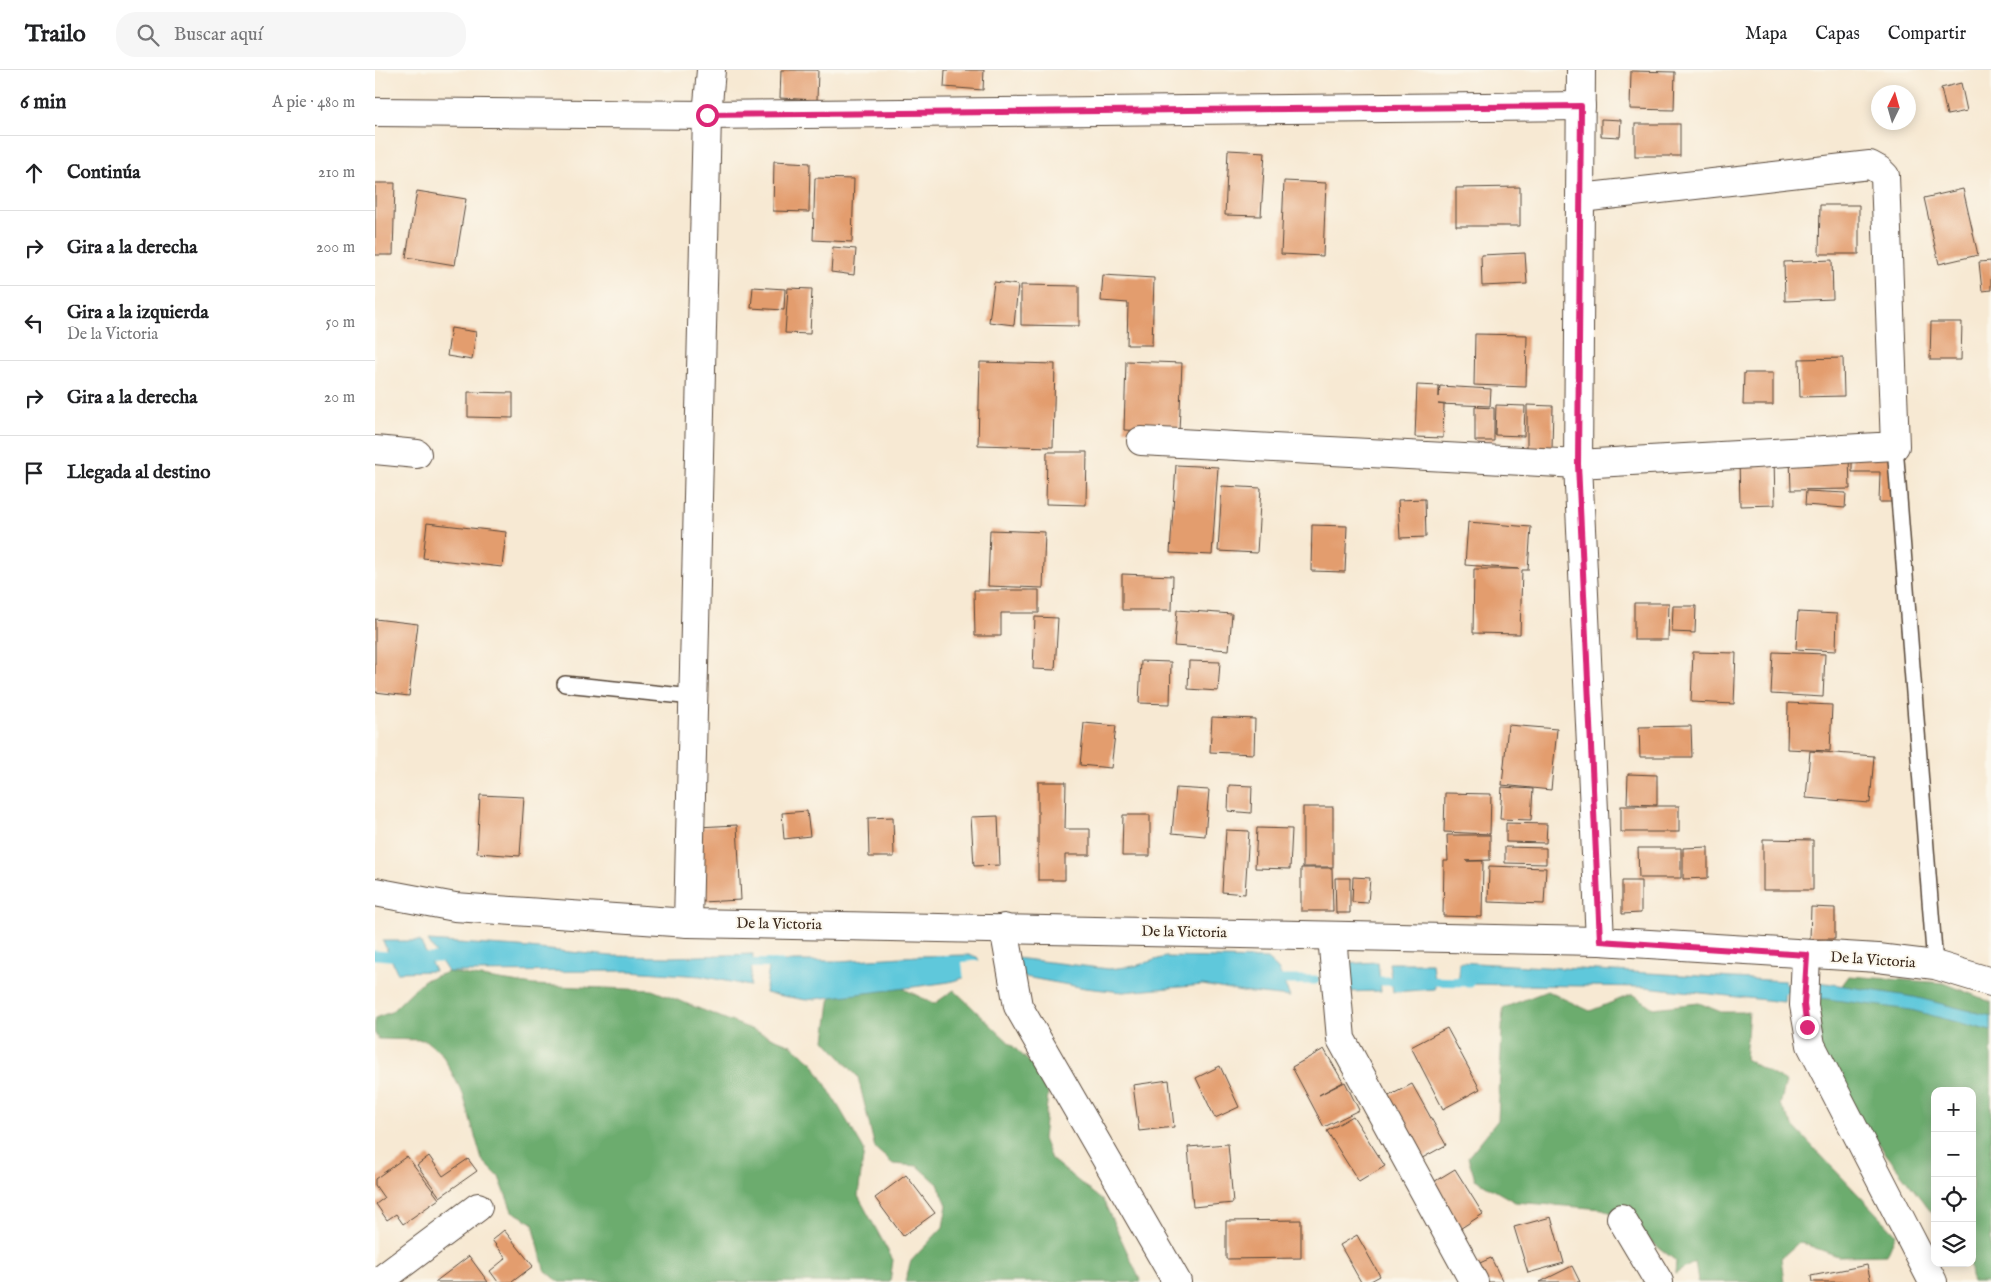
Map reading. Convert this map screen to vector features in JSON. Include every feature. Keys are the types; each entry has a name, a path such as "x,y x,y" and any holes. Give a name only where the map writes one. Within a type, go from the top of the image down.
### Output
{"street":[{"path":"688,922 707,115 711,70"},
{"path":"1581,70 1578,464 1600,941"},
{"path":"375,112 707,115 1581,106"},
{"path":"1141,441 1578,464 1895,446 1885,176 1879,170 1870,166 1581,198"},
{"path":"375,450 417,454"},
{"name":"De la Victoria","path":"375,892 455,907 688,922 1600,941 1879,958 1935,965 1991,982"},
{"path":"1004,928 1018,1006 1177,1282"},
{"path":"1332,936 1341,1039 1474,1282"},
{"path":"1807,955 1804,1005 1811,1044 1933,1282"},
{"path":"378,1282 478,1207"},
{"path":"1621,1218 1659,1282"}],"lane":[{"path":"1895,446 1935,965"},
{"path":"565,684 693,697"}],"green space":[{"path":"448,972 533,985 652,990 791,1045 813,1063 864,1150 858,1196 893,1260 890,1282 559,1282 544,1269 533,1223 512,1211 499,1177 482,1160 463,1094 442,1054 425,1040 378,1039 375,1033 375,1018 391,1012 424,980"},
{"path":"870,972 934,1004 954,990 1040,1072 1048,1094 1043,1139 1051,1159 1104,1202 1141,1282 905,1282 911,1261 943,1227 947,1205 938,1184 918,1166 893,1164 875,1148 858,1077 825,1040 831,995"},
{"path":"1849,976 1944,983 1991,1002 1991,1282 1972,1282 1970,1267 1976,1267 1976,1087 1931,1087 1931,1212 1828,1079 1804,1005 1837,992"},
{"path":"1547,991 1590,1011 1633,994 1653,1008 1699,1003 1721,1012 1749,1012 1745,1059 1786,1082 1780,1105 1793,1126 1896,1234 1887,1255 1838,1256 1799,1242 1781,1258 1784,1282 1698,1282 1695,1262 1675,1274 1676,1261 1621,1218 1603,1209 1515,1202 1475,1179 1468,1157 1498,1120 1503,1008"}],"water":[{"path":"383,941 420,941 435,971 397,972"},
{"path":"428,941 611,956 672,957 753,954 750,986 701,976 630,971 448,972"},
{"path":"968,955 977,957 982,965 974,975 949,982 806,1000 765,993 770,961 839,961"},
{"path":"998,956 1109,969 1135,966 1165,957 1267,959 1278,969 1290,997 1242,992 1203,985 1123,992 1085,988 1009,974"},
{"path":"1378,962 1381,991 1342,992 1343,964"},
{"path":"1459,962 1785,981 1784,1002 1646,987 1459,984"},
{"path":"1389,963 1432,963 1435,989 1393,992"},
{"path":"1813,981 1914,997 1991,1016 1991,1031 1911,1010 1812,997"}],"pier":[{"path":"982,960 984,966 980,974 975,978 964,981 962,962"}],"building":[{"path":"781,70 818,70 817,100 780,98"},
{"path":"945,70 984,70 983,90 944,87"},
{"path":"1631,71 1675,72 1674,110 1630,109"},
{"path":"1961,83 1967,111 1947,115 1941,88"},
{"path":"1601,119 1621,120 1620,137 1601,136"},
{"path":"1635,124 1680,124 1680,156 1635,156"},
{"path":"1228,150 1265,152 1261,216 1225,215"},
{"path":"774,161 810,163 809,212 773,211"},
{"path":"815,178 854,179 852,242 813,240"},
{"path":"1284,181 1326,183 1323,256 1281,254"},
{"path":"375,183 395,183 393,255 375,255"},
{"path":"1520,187 1520,226 1456,226 1456,188"},
{"path":"1963,189 1978,255 1939,264 1924,198"},
{"path":"417,191 466,199 455,265 406,257"},
{"path":"1820,205 1859,205 1859,254 1819,254"},
{"path":"833,247 856,249 854,275 831,272"},
{"path":"1525,253 1527,284 1482,286 1481,255"},
{"path":"1832,260 1833,299 1785,301 1784,262"},
{"path":"1991,261 1991,290 1982,291 1979,262"},
{"path":"1103,275 1154,278 1152,345 1127,345 1128,303 1101,301"},
{"path":"994,282 1018,285 1014,325 989,322"},
{"path":"1021,285 1079,286 1079,326 1021,325"},
{"path":"753,287 785,289 784,310 751,308"},
{"path":"788,288 812,289 810,334 785,333"},
{"path":"1931,322 1962,322 1961,360 1930,360"},
{"path":"451,328 476,332 472,360 447,356"},
{"path":"1475,334 1527,335 1526,387 1474,385"},
{"path":"1843,358 1844,396 1800,397 1799,359"},
{"path":"1126,361 1182,363 1179,432 1124,430"},
{"path":"980,362 1055,364 1053,447 978,445"},
{"path":"1744,373 1773,373 1773,405 1743,405"},
{"path":"1417,385 1439,386 1439,397 1440,386 1491,389 1490,406 1438,404 1444,405 1443,438 1415,437"},
{"path":"468,392 513,393 513,418 468,417"},
{"path":"1496,405 1525,406 1524,436 1495,435"},
{"path":"1527,405 1553,406 1552,450 1527,450"},
{"path":"1475,407 1494,408 1494,441 1475,441"},
{"path":"1047,452 1087,452 1086,505 1046,504"},
{"path":"1849,456 1850,489 1791,490 1790,457"},
{"path":"1852,456 1893,456 1892,502 1879,502 1880,472 1852,472"},
{"path":"1739,457 1774,457 1775,505 1740,506"},
{"path":"1176,465 1218,467 1212,555 1170,553"},
{"path":"1222,486 1261,488 1257,553 1218,551"},
{"path":"1806,491 1846,493 1845,508 1805,505"},
{"path":"1425,499 1426,537 1400,538 1398,500"},
{"path":"1468,522 1531,527 1528,570 1522,570 1520,634 1473,633 1474,569 1519,569 1465,565"},
{"path":"427,523 506,532 502,567 423,558"},
{"path":"1312,525 1347,526 1345,572 1311,571"},
{"path":"990,530 1045,532 1043,588 988,586"},
{"path":"1122,574 1173,576 1172,610 1122,610"},
{"path":"974,590 1039,590 1039,613 1001,613 1001,636 975,636"},
{"path":"1634,603 1669,603 1668,640 1634,640"},
{"path":"1673,606 1696,606 1695,633 1672,632"},
{"path":"1177,610 1232,614 1229,650 1174,646"},
{"path":"1798,612 1837,614 1836,651 1796,649"},
{"path":"1035,617 1058,618 1055,670 1033,669"},
{"path":"375,619 418,624 409,696 375,692"},
{"path":"1693,652 1736,653 1734,704 1691,702"},
{"path":"1773,652 1825,654 1823,697 1771,694"},
{"path":"1141,661 1171,662 1170,704 1139,703"},
{"path":"1189,661 1220,662 1218,691 1188,689"},
{"path":"1788,703 1832,705 1830,751 1787,749"},
{"path":"1212,717 1255,719 1254,754 1210,752"},
{"path":"1084,723 1116,726 1111,768 1080,765"},
{"path":"1508,725 1557,729 1551,790 1502,785"},
{"path":"1691,726 1692,757 1640,757 1639,727"},
{"path":"1810,751 1874,756 1870,803 1806,798"},
{"path":"1628,774 1657,775 1657,805 1627,804"},
{"path":"1038,782 1066,782 1065,829 1090,829 1090,855 1065,855 1065,880 1038,880"},
{"path":"1229,785 1252,786 1251,813 1228,811"},
{"path":"1502,787 1533,789 1531,820 1500,819"},
{"path":"1176,788 1209,790 1205,836 1172,833"},
{"path":"1445,793 1491,794 1490,834 1444,832"},
{"path":"480,795 524,797 520,856 477,853"},
{"path":"1621,806 1679,806 1679,832 1621,832"},
{"path":"1303,807 1333,807 1333,867 1303,867"},
{"path":"807,811 810,836 784,839 782,813"},
{"path":"1123,815 1150,815 1150,856 1122,856"},
{"path":"998,816 1000,865 974,866 971,817"},
{"path":"893,817 894,857 869,857 868,818"},
{"path":"1506,823 1547,824 1546,843 1506,842"},
{"path":"737,825 741,900 701,902 697,827"},
{"path":"1257,828 1292,829 1290,869 1255,868"},
{"path":"1226,830 1249,831 1245,894 1222,892"},
{"path":"1447,835 1490,835 1490,860 1466,861 1483,861 1482,917 1443,916 1444,861 1448,861"},
{"path":"1763,839 1813,840 1813,890 1763,890"},
{"path":"1505,847 1546,848 1546,864 1505,863"},
{"path":"1708,847 1708,878 1683,879 1683,848"},
{"path":"1638,848 1681,848 1681,878 1639,878"},
{"path":"1489,866 1546,868 1544,904 1488,902"},
{"path":"1301,868 1332,868 1333,911 1301,911"},
{"path":"1353,877 1370,878 1368,903 1352,902"},
{"path":"1335,878 1350,878 1350,913 1336,913"},
{"path":"1622,881 1641,881 1641,913 1622,914"},
{"path":"1811,907 1835,908 1835,939 1810,939"},
{"path":"1447,1028 1480,1089 1443,1109 1411,1047"},
{"path":"1324,1049 1343,1082 1319,1095 1345,1082 1359,1110 1324,1127 1292,1067"},
{"path":"1220,1066 1239,1107 1215,1118 1196,1078"},
{"path":"1169,1080 1174,1127 1139,1131 1133,1085"},
{"path":"1412,1084 1446,1145 1415,1162 1381,1100"},
{"path":"1353,1116 1385,1166 1359,1182 1327,1131"},
{"path":"1228,1144 1233,1203 1193,1207 1188,1147"},
{"path":"407,1156 439,1199 403,1224 396,1214 387,1220 376,1204 384,1198 375,1185 375,1179"},
{"path":"429,1156 443,1176 468,1159 477,1171 440,1197 417,1165"},
{"path":"1455,1169 1483,1214 1455,1232 1427,1186"},
{"path":"906,1175 935,1213 903,1236 875,1198"},
{"path":"1551,1217 1564,1263 1528,1273 1514,1227"},
{"path":"1301,1220 1301,1258 1226,1259 1226,1221"},
{"path":"504,1230 533,1266 512,1282 498,1282 490,1271 506,1258 492,1240"},
{"path":"1357,1235 1380,1276 1369,1282 1361,1282 1340,1245"},
{"path":"469,1256 488,1282 435,1282"},
{"path":"1491,1258 1503,1282 1481,1282 1473,1266"},
{"path":"1867,1265 1871,1282 1812,1282 1811,1276"},
{"path":"1572,1266 1580,1282 1540,1282"}],"waterway":[{"path":"375,955 401,957"},
{"path":"416,958 451,958"},
{"path":"741,963 781,964"},
{"path":"1270,980 1315,980"},
{"path":"1370,981 1402,981"},
{"path":"1423,981 1470,982"},
{"path":"1772,988 1792,989"}],"route":[{"path":"707,115 1581,106 1578,464 1600,941 1807,955 1804,1005 1807,1027"}]}
